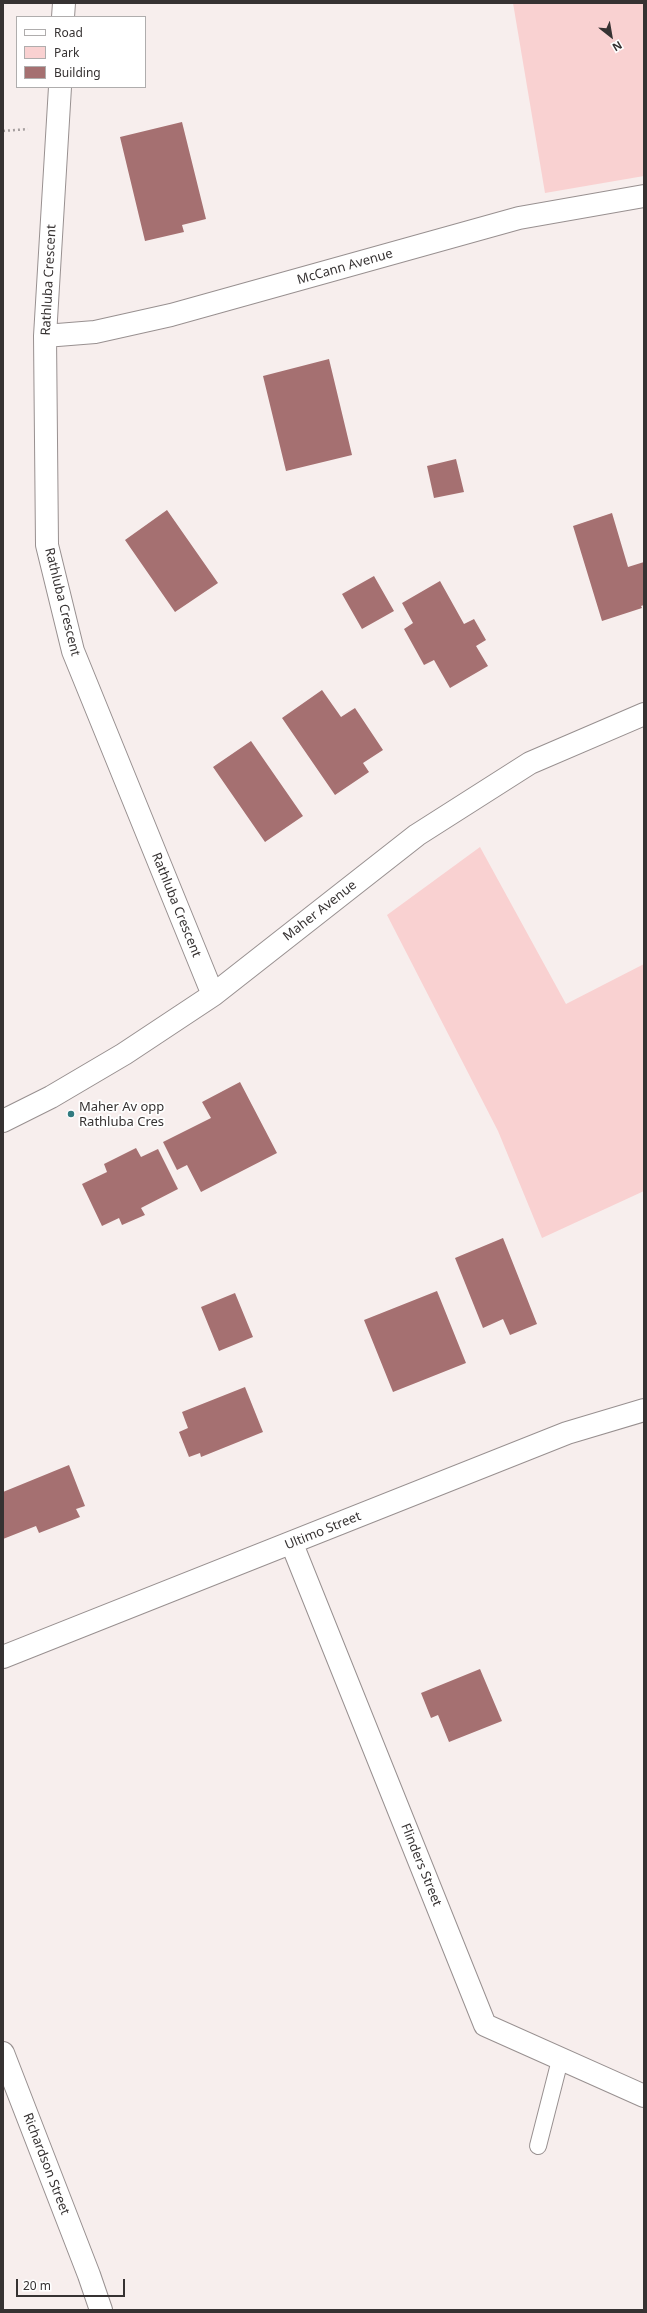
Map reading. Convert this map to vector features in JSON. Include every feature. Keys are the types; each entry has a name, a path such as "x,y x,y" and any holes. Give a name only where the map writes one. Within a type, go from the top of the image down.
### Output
{"street":[{"path":"63,16 64,3"},
{"name":"Rathluba Crescent","path":"60,88 45,336 47,545 72,652 213,995"},
{"name":"McCann Avenue","path":"45,336 96,332 171,315 519,218 644,196"},
{"name":"Maher Avenue","path":"3,1121 51,1097 124,1054 213,995 417,835 530,763 644,714"},
{"name":"Ultimo Street","path":"3,1657 292,1544 567,1433 644,1410"},
{"name":"Flinders Street","path":"292,1544 485,2025 560,2060 644,2096"},
{"name":"Richardson Street","path":"3,2053 89,2275 101,2310"},
{"name":"Richardson Street","path":"89,2275 111,2310"}],"lane":[{"path":"538,2146 560,2060"}],"green space":[{"path":"513,3 644,3 644,176 545,193"},
{"path":"480,847 566,1004 644,964 644,1191 542,1238 498,1131 387,915"}],"building":[{"path":"182,122 206,219 182,225 184,232 145,241 120,137"},
{"path":"329,359 352,455 286,471 263,376"},
{"path":"456,459 464,492 434,498 427,466"},
{"path":"167,510 218,583 175,612 125,540"},
{"path":"612,513 628,567 644,562 644,605 641,606 642,608 602,621 573,526"},
{"path":"374,576 394,611 362,629 342,594"},
{"path":"440,581 464,624 474,619 486,640 476,646 488,666 450,688 434,660 424,665 404,629 413,623 402,603"},
{"path":"322,690 341,717 355,708 383,750 363,763 369,772 335,795 282,718"},
{"path":"251,741 303,816 265,842 213,767"},
{"path":"240,1082 277,1153 201,1192 187,1165 177,1170 163,1142 211,1118 202,1102"},
{"path":"136,1148 141,1157 158,1149 178,1189 141,1208 145,1215 122,1225 119,1218 102,1226 82,1184 107,1172 104,1164"},
{"path":"503,1238 537,1324 510,1335 503,1319 483,1328 455,1258"},
{"path":"437,1291 466,1363 393,1392 364,1320"},
{"path":"235,1293 253,1337 219,1351 201,1307"},
{"path":"245,1387 263,1432 201,1457 200,1453 189,1457 179,1432 188,1428 182,1412"},
{"path":"69,1465 85,1506 76,1509 80,1517 39,1533 36,1526 3,1539 3,1492"},
{"path":"480,1669 502,1721 449,1742 438,1715 431,1718 421,1693"}],"place":[{"name":"Maher Av opp Rathluba Cres","path":"71,1114"}]}
